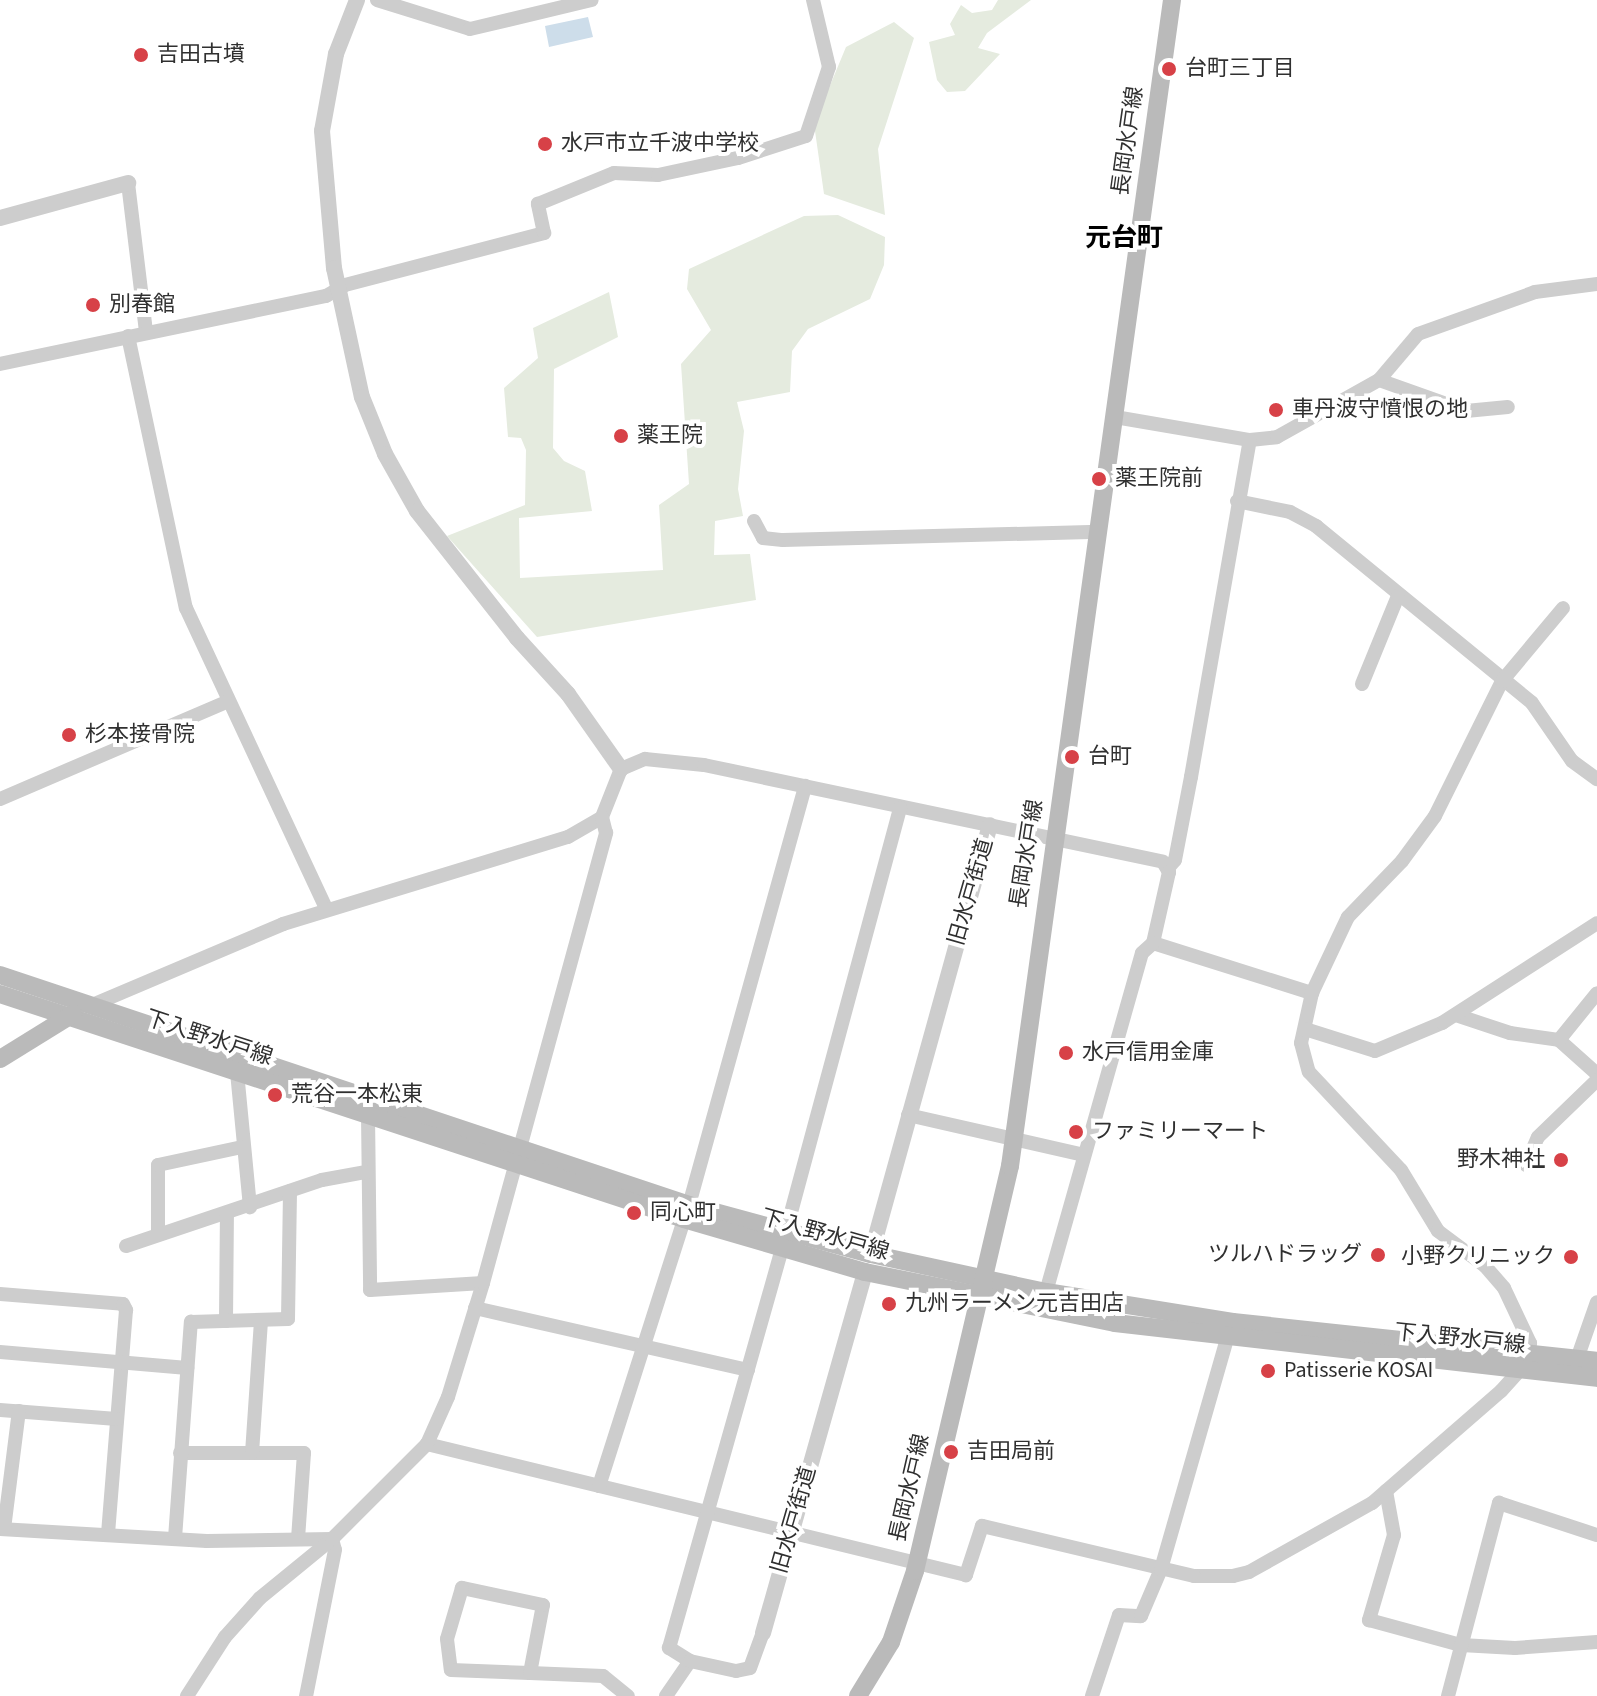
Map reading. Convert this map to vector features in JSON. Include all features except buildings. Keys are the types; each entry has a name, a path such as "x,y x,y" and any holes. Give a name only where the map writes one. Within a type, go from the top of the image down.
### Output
{"main road":[{"name":"長岡水戸線","path":"858,1696 891,1642 918,1563 1014,1139 1172,0"},
{"name":"下入野水戸線","path":"0,975 516,1157 686,1212 784,1239 871,1254 1046,1292 1524,1363 1597,1378"},
{"name":"下入野水戸線","path":"0,994 368,1115 516,1157"},
{"path":"0,1059 90,1006"},
{"name":"下入野水戸線","path":"784,1239 865,1272 978,1298 1227,1339 1524,1363 1577,1359 1597,1361"}],"street":[{"path":"357,0 336,54 322,131 337,291 362,397 385,454 417,511 517,638 568,694 621,769"},
{"path":"377,0 470,29 592,0"},
{"path":"0,364 337,291 345,285 544,233 538,204 614,173 658,175 738,158 806,136 829,67 813,0"},
{"path":"0,218 128,183 146,332"},
{"path":"1115,417 1250,440 1304,425 1379,380 1418,334 1535,292 1597,284"},
{"path":"128,336 186,608 226,702 327,910"},
{"path":"1379,380 1466,411 1508,407"},
{"path":"1046,1292 1142,953 1153,943 1169,867 1175,860 1250,440"},
{"path":"1237,501 1299,516 1532,703 1572,761 1597,779"},
{"path":"754,521 763,538 783,540 1099,532"},
{"path":"1362,684 1398,596"},
{"path":"427,1444 966,1575 982,1526 1161,1569 1212,1577 1249,1572 1386,1491 1524,1363 1529,1338 1504,1288 1485,1266 1438,1231 1401,1170 1309,1072 1302,1055 1312,993 1348,917 1402,861 1435,816 1502,681 1563,608"},
{"path":"0,799 226,702"},
{"path":"187,1696 225,1637 260,1598 332,1539 427,1444 483,1283 606,833 602,817 621,769 645,759 704,765 990,825"},
{"path":"599,1486 686,1212 805,786"},
{"path":"666,1696 690,1661 669,1648 748,1370 900,808"},
{"path":"90,1006 211,950 327,910 568,837 602,817"},
{"name":"旧水戸街道","path":"871,1254 990,825 1169,867"},
{"path":"1305,1029 1375,1051 1456,1015 1597,923"},
{"path":"1153,943 1312,993"},
{"path":"1559,1040 1597,993"},
{"path":"1456,1015 1510,1033 1559,1040 1597,1074"},
{"path":"237,1072 250,1207"},
{"path":"1526,1165 1538,1137 1597,1080"},
{"path":"368,1115 366,1172 370,1290 483,1283"},
{"path":"908,1115 1084,1155"},
{"path":"158,1234 158,1165 242,1147"},
{"path":"126,1246 250,1207 290,1191 366,1172"},
{"path":"175,1538 191,1322 288,1319 290,1191"},
{"path":"226,1321 227,1214"},
{"name":"旧水戸街道","path":"690,1661 744,1671 754,1661 865,1272"},
{"path":"0,1294 123,1304 122,1363 108,1534"},
{"path":"1577,1359 1597,1302"},
{"path":"475,1308 748,1370"},
{"path":"252,1453 261,1320"},
{"path":"1092,1696 1119,1615 1141,1616 1161,1569 1227,1339"},
{"path":"0,1352 187,1368"},
{"path":"0,1410 117,1419"},
{"path":"19,1411 2,1529 175,1538 332,1539"},
{"path":"180,1453 304,1453 298,1539"},
{"path":"1386,1491 1394,1535 1369,1620 1461,1645 1515,1648 1597,1642"},
{"path":"1448,1696 1499,1503 1597,1535"},
{"path":"306,1696 335,1550 332,1539"},
{"path":"530,1673 543,1605 462,1588 447,1639 451,1670 603,1676 628,1696"}],"shaded area":[{"path":"998,0 1031,0 987,33 978,48 1000,54 965,91 947,92 937,80 929,42 955,35 950,24 961,5 972,13 992,10"},
{"path":"894,22 914,38 878,149 885,215 824,194 814,124 846,47"},
{"path":"838,215 885,237 884,265 870,299 808,329 792,351 790,392 737,402 744,431 738,489 743,516 715,521 714,555 750,554 756,600 537,637 447,536 525,505 526,450 521,438 508,437 504,388 538,358 533,328 609,292 618,337 554,369 553,448 564,461 585,471 592,511 519,518 520,578 663,570 659,505 689,484 681,364 711,330 687,289 689,269 804,216"}],"water":[{"path":"588,17 593,37 549,47 545,26"}],"place":[{"name":"吉田古墳","path":"141,55"},
{"name":"台町三丁目","path":"1169,69"},
{"name":"水戸市立千波中学校","path":"545,144"},
{"name":"別春館","path":"93,305"},
{"name":"車丹波守憤恨の地","path":"1276,410"},
{"name":"薬王院","path":"621,436"},
{"name":"薬王院前","path":"1099,479"},
{"name":"杉本接骨院","path":"69,735"},
{"name":"台町","path":"1072,757"},
{"name":"水戸信用金庫","path":"1066,1053"},
{"name":"荒谷一本松東","path":"275,1095"},
{"name":"ファミリーマート","path":"1076,1132"},
{"name":"野木神社","path":"1561,1160"},
{"name":"同心町","path":"634,1213"},
{"name":"ツルハドラッグ","path":"1378,1255"},
{"name":"小野クリニック","path":"1571,1257"},
{"name":"九州ラーメン元吉田店","path":"889,1304"},
{"name":"Patisserie KOSAI","path":"1268,1371"},
{"name":"吉田局前","path":"951,1452"}],"district":[{"name":"元台町","path":"1124,238"}]}
